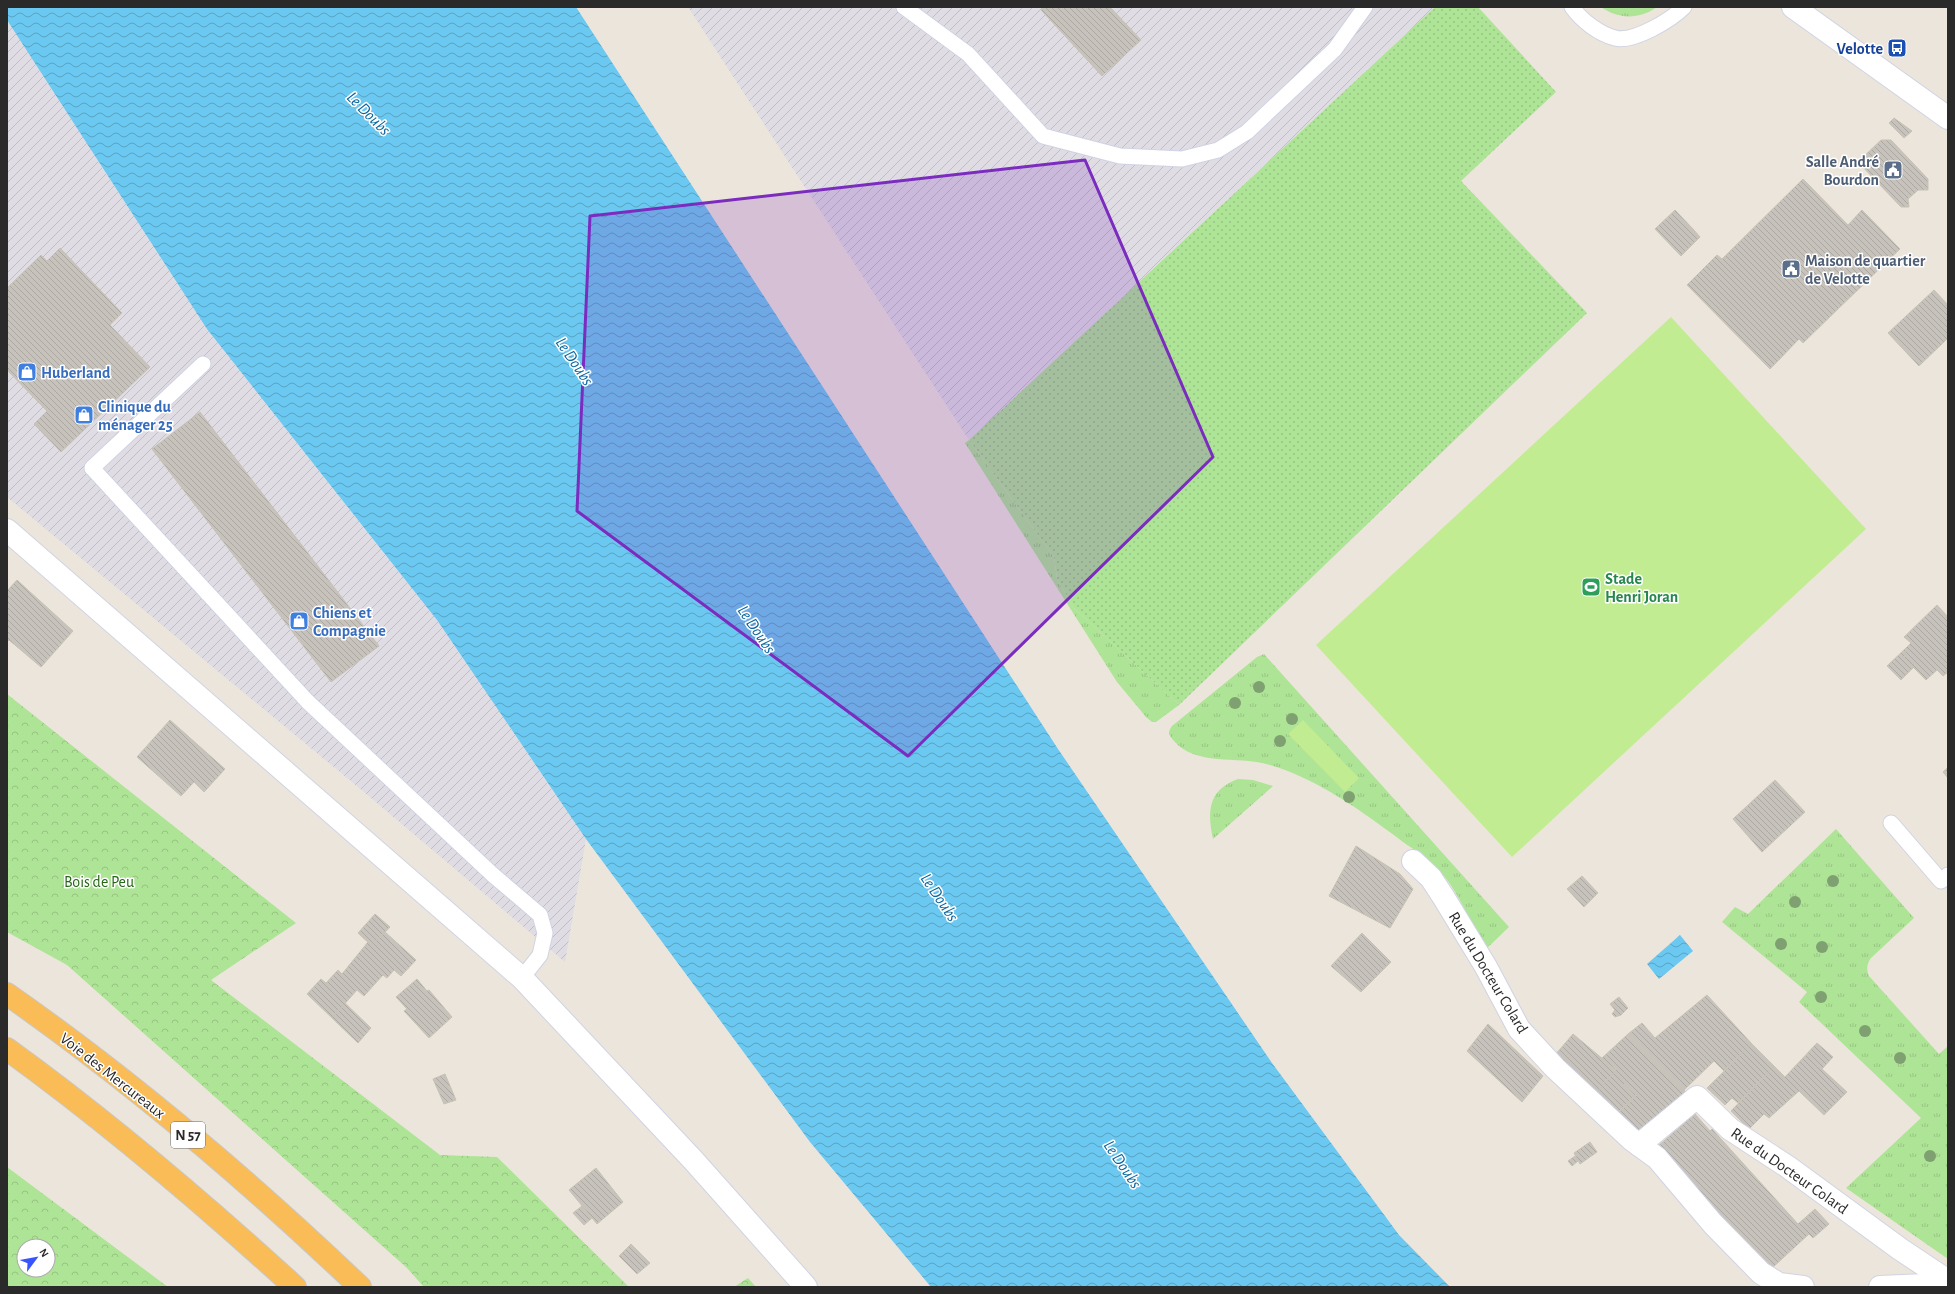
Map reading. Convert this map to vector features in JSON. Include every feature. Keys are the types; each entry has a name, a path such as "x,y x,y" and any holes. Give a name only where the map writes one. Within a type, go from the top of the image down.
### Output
{"highway":[{"name":"Voie des Mercureaux","path":"7,994 159,1110 254,1191 360,1287"},
{"name":"N 57","path":"7,1049 82,1105 172,1178 295,1287"}],"street":[{"path":"1793,7 1948,118"},
{"path":"7,530 522,978 694,1161 806,1287"},
{"name":"Rue du Docteur Colard","path":"1413,861 1431,878 1444,898 1486,967 1520,1029 1555,1068 1639,1145 1657,1158 1714,1224 1761,1273 1779,1284 1803,1287"},
{"name":"Rue du Docteur Colard","path":"1639,1145 1697,1097 1730,1129 1812,1184 1900,1249 1948,1282"},
{"name":"Rue du Docteur Colard","path":"1880,1287 1948,1282"}],"lane":[{"path":"904,7 968,54 1043,136 1120,156 1182,159 1218,150 1248,132 1335,48 1365,7"},
{"path":"1572,7 1595,28 1616,38 1639,35 1660,24 1684,7"},
{"path":"202,364 92,468 308,702 493,875 540,915 546,933 540,955 522,978"},
{"path":"1891,823 1941,881 1948,875"}],"highlighted area":[{"path":"1085,160 1213,457 908,756 577,511 590,216"}],"shaded area":[{"path":"688,7 1435,7 969,440"},
{"path":"7,20 207,329 437,620 586,839 565,962 358,787 7,497"}],"green space":[{"path":"1435,7 1478,7 1556,92 1461,181 1587,313 1179,705 1074,608 1057,579 1054,557 969,440"},
{"path":"1601,7 1657,7 1636,16 1621,16"},
{"name":"Stade Henri Joran","path":"1671,317 1866,529 1512,857 1316,645"},
{"path":"969,440 1054,557 1057,579 1074,608 1179,705 1156,722 1152,722 1146,717 1117,682 965,443"},
{"path":"1264,654 1509,927 1484,951 1463,906 1443,874 1423,856 1372,819 1320,786 1302,777 1266,764 1217,759 1193,754 1183,749 1171,737 1169,732 1172,726 1257,657"},
{"name":"Bois de Peu","path":"7,694 296,923 211,980 440,1155 497,1157 629,1287 424,1287 407,1268 67,965 7,932"},
{"path":"1303,720 1359,778 1345,792 1288,734"},
{"path":"1238,779 1253,780 1273,786 1213,839 1210,811 1215,795 1228,784"},
{"path":"1836,829 1914,918 1871,958 1867,966 1869,976 1939,1054 1948,1046 1948,1259 1846,1188 1921,1118 1799,1002 1807,992 1722,922 1735,907 1748,914"},
{"path":"7,1167 168,1287 7,1287"},
{"path":"748,1278 756,1287 734,1287"}],"water":[{"name":"Le Doubs","path":"7,7 576,7 1058,749 1272,1063 1399,1235 1450,1287 931,1287 810,1142 586,839 437,620 207,329 7,20"},
{"path":"1680,935 1693,951 1659,979 1647,964"}],"building":[{"path":"1043,7 1110,7 1141,40 1102,76 1041,10"},
{"path":"1894,118 1912,131 1904,138 1889,123"},
{"name":"Salle André Bourdon","path":"1881,140 1891,140 1928,179 1928,190 1918,190 1908,199 1909,207 1901,207 1858,162"},
{"name":"Maison de quartier de Velotte","path":"1803,179 1848,225 1862,210 1900,249 1803,343 1799,339 1775,364 1692,280 1717,255 1722,259"},
{"path":"1675,210 1693,229 1682,240 1689,248 1681,256 1655,229"},
{"path":"1693,229 1700,237 1689,248 1682,240"},
{"path":"60,248 122,313 110,325 150,367 61,452 34,424 47,411 7,370 7,288 41,255 47,261"},
{"path":"1692,280 1775,364 1770,369 1687,285"},
{"path":"1934,290 1948,305 1948,338 1919,366 1888,333"},
{"path":"200,412 379,646 331,682 152,449"},
{"path":"17,580 73,631 41,667 9,640 7,642 7,591"},
{"path":"1937,605 1948,617 1948,672 1943,676 1937,670 1926,680 1904,658 1906,648 1911,643 1904,637"},
{"path":"1906,648 1904,658 1913,668 1901,680 1887,666"},
{"path":"170,720 225,769 204,792 194,782 181,796 137,757"},
{"path":"1948,767 1948,778 1943,772"},
{"path":"1775,780 1805,812 1762,852 1733,819"},
{"path":"1356,846 1400,874 1413,889 1390,928 1329,896"},
{"path":"1582,876 1598,893 1584,907 1567,889"},
{"path":"375,914 390,927 372,946 358,933"},
{"path":"385,932 416,960 401,976 394,970 387,978 383,975 364,996 357,990 332,1018 307,994 321,979 326,983 338,970 342,974 368,942 372,946"},
{"path":"1362,933 1391,962 1361,992 1331,966"},
{"path":"417,979 427,991 429,990 452,1017 429,1038 404,1011 407,1009 396,997"},
{"path":"1707,995 1752,1044 1724,1071 1714,1061 1684,1090 1628,1034 1642,1023 1655,1038"},
{"path":"1619,997 1628,1008 1621,1015 1615,1017 1612,1014 1615,1010 1610,1004"},
{"path":"345,1003 371,1028 358,1043 332,1018"},
{"path":"1488,1024 1543,1076 1522,1102 1467,1051"},
{"path":"1573,1034 1616,1070 1596,1093 1555,1055"},
{"path":"1628,1034 1651,1057 1624,1084 1636,1095 1618,1113 1596,1093 1616,1070 1602,1058"},
{"path":"1817,1043 1833,1057 1822,1069 1847,1092 1824,1115 1799,1091 1769,1118 1764,1114 1749,1129 1731,1111 1774,1066 1785,1077"},
{"path":"1752,1044 1774,1066 1738,1103 1732,1098 1725,1105 1707,1088"},
{"path":"1651,1057 1688,1094 1640,1134 1618,1113 1636,1095 1624,1084"},
{"path":"445,1074 456,1100 444,1104 433,1079"},
{"path":"1695,1114 1710,1131 1712,1129 1798,1224 1815,1209 1829,1224 1813,1238 1809,1234 1771,1269 1709,1206 1657,1147"},
{"path":"1590,1142 1597,1152 1580,1164 1574,1153"},
{"path":"1575,1156 1578,1161 1572,1166 1568,1161"},
{"path":"596,1168 623,1202 597,1224 569,1190"},
{"path":"582,1206 592,1218 584,1225 573,1213"},
{"path":"631,1244 650,1263 637,1274 619,1256"}],"place":[{"name":"Velotte","path":"1897,48"},
{"name":"Salle André Bourdon","path":"1893,170"},
{"name":"Maison de quartier de Velotte","path":"1791,269"},
{"name":"Huberland","path":"27,372"},
{"name":"Clinique du ménager 25","path":"84,415"},
{"name":"Stade Henri Joran","path":"1591,587"},
{"name":"Chiens et Compagnie","path":"299,621"}]}
